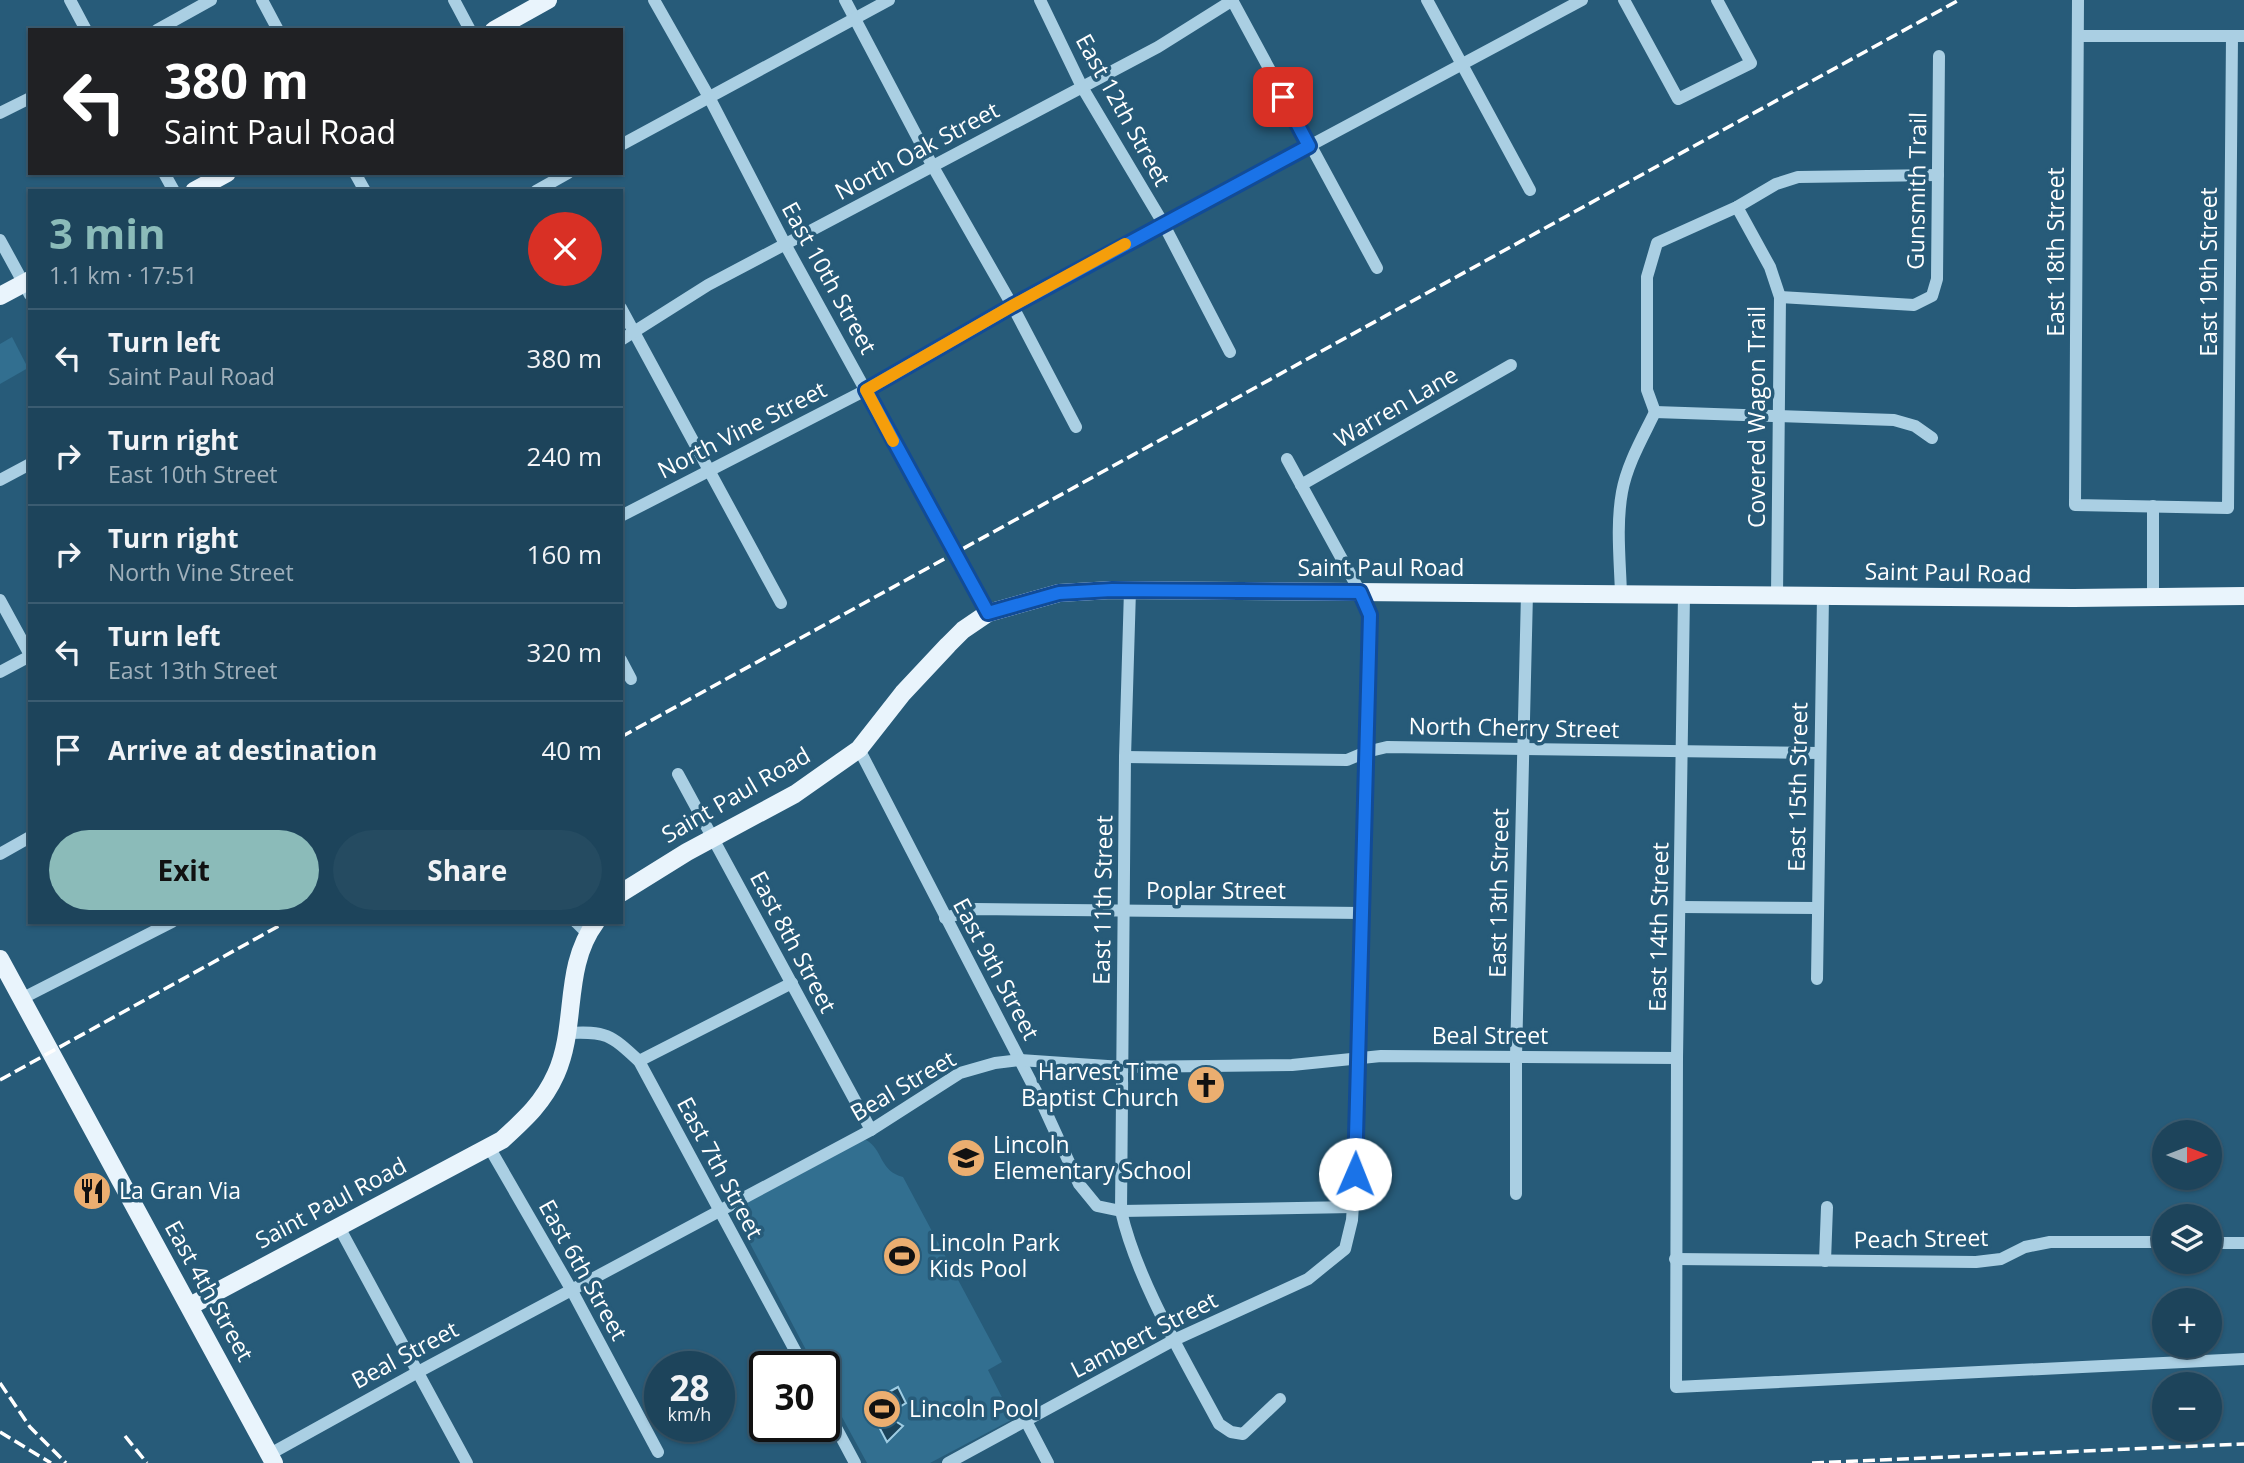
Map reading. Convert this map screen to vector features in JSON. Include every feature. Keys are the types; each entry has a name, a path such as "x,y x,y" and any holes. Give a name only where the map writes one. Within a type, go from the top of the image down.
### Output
{"main road":[{"path":"498,28 548,0"},
{"path":"198,189 223,175"},
{"path":"0,296 28,286"},
{"name":"Saint Paul Road","path":"623,892 713,838 795,794 859,749 904,693 963,630 988,613 1059,593 1130,590 1777,596 2244,596"},
{"name":"Saint Paul Road","path":"190,1306 502,1140 537,1109 557,1072 567,1033 569,1003 578,956 592,929"},
{"name":"East 4th Street","path":"0,959 272,1459"}],"street":[{"path":"70,0 85,28"},
{"path":"161,28 211,0"},
{"path":"262,0 277,28"},
{"path":"454,0 469,28"},
{"name":"East 10th Street","path":"654,0 988,613"},
{"path":"845,0 1076,428"},
{"path":"623,144 889,0"},
{"name":"East 12th Street","path":"1040,0 1082,87 1163,223 1230,352"},
{"path":"1233,0 1309,146 1377,268"},
{"name":"North Oak Street","path":"623,339 708,285 1158,47 1233,0"},
{"path":"1427,0 1530,190"},
{"name":"North Vine Street","path":"623,515 866,390 1163,223 1582,0"},
{"path":"1624,0 1678,99 1751,63 1717,0"},
{"name":"East 18th Street","path":"2078,0 2075,505 2153,506"},
{"path":"2079,36 2238,36"},
{"name":"East 19th Street","path":"2153,506 2228,508 2238,36"},
{"name":"Gunsmith Trail","path":"1780,297 1914,305 1932,296 1937,279 1939,56"},
{"path":"0,113 28,99"},
{"path":"1621,594 1619,546 1622,491 1635,454 1655,412 1647,390 1647,277 1657,243 1737,207 1776,184 1798,177 1938,174"},
{"name":"Covered Wagon Trail","path":"1737,207 1770,267 1780,297 1777,596"},
{"path":"0,240 28,286"},
{"path":"623,312 781,603"},
{"name":"Warren Lane","path":"1301,485 1511,365"},
{"path":"1655,412 1894,420 1915,426 1932,438"},
{"path":"1280,1399 1243,1434 1231,1432 1219,1424 1174,1340 1136,1259 1121,1211 1353,1207 1370,615 1287,459"},
{"path":"0,480 28,465"},
{"path":"2153,506 2153,597"},
{"name":"East 11th Street","path":"1121,1211 1125,757 1130,590"},
{"name":"East 13th Street","path":"1516,1194 1516,1057 1527,593"},
{"name":"East 14th Street","path":"1684,595 1677,1058 1676,1387 2244,1359"},
{"name":"East 15th Street","path":"1817,979 1823,596"},
{"path":"0,600 28,652"},
{"path":"0,672 28,657"},
{"path":"623,664 631,679"},
{"name":"North Cherry Street","path":"1125,757 1347,760 1387,747 1820,753"},
{"name":"East 9th Street","path":"859,749 1020,1060 1079,1184 1097,1206 1121,1211"},
{"name":"East 8th Street","path":"678,774 871,1130"},
{"path":"0,854 28,838"},
{"path":"1681,907 1817,908"},
{"name":"Poplar Street","path":"945,918 975,909 1362,913"},
{"path":"21,999 168,924"},
{"path":"639,1061 792,983"},
{"name":"East 7th Street","path":"567,1033 605,1033 639,1061 795,1351"},
{"name":"Beal Street","path":"272,1459 418,1372 871,1130 960,1073 995,1063 1020,1060 1122,1067 1292,1065 1381,1056 1677,1058"},
{"name":"East 6th Street","path":"489,1147 572,1289 658,1452"},
{"name":"Lambert Street","path":"948,1463 1174,1340 1308,1279 1345,1249 1353,1207"},
{"path":"1825,1261 1827,1207"},
{"path":"339,1227 467,1463"},
{"name":"Peach Street","path":"1675,1259 1976,1262 2001,1259 2025,1247 2050,1242 2152,1242"},
{"path":"2222,1242 2244,1243"},
{"path":"1026,1421 1048,1463"},
{"path":"840,1435 855,1463"}],"shaded area":[{"path":"12,337 28,368 0,384 0,344"},
{"path":"866,1140 871,1144 889,1170 903,1177 1002,1362 988,1370 1013,1419 930,1463 867,1463 840,1413 840,1351 807,1351 734,1213 735,1209"},
{"name":"Lincoln Park Kids Pool","path":"903,1239 911,1244 905,1250 906,1265 896,1272 890,1266 899,1258 897,1245"},
{"name":"Lincoln Pool","path":"898,1387 906,1403 886,1415 903,1426 887,1442 867,1404"}],"railway":[{"path":"623,736 1959,0"},
{"path":"0,1080 282,924"},
{"path":"0,1383 30,1427 66,1463"},
{"path":"0,1432 51,1463"},
{"path":"125,1436 147,1463"},
{"path":"1812,1463 2244,1444"}],"slow traffic":[{"path":"893,441 866,390 1125,244"}],"place":[{"name":"Harvest Time Baptist Church","path":"1206,1085"},
{"name":"Lincoln Elementary School","path":"966,1158"},
{"name":"La Gran Via","path":"92,1191"},
{"name":"Lincoln Park Kids Pool","path":"902,1256"},
{"name":"Lincoln Pool","path":"882,1409"}],"route":[{"path":"1283,97 1309,146 1012,306 866,390 988,613 1059,593 1112,590 1360,592 1370,615 1355,1174"}]}
